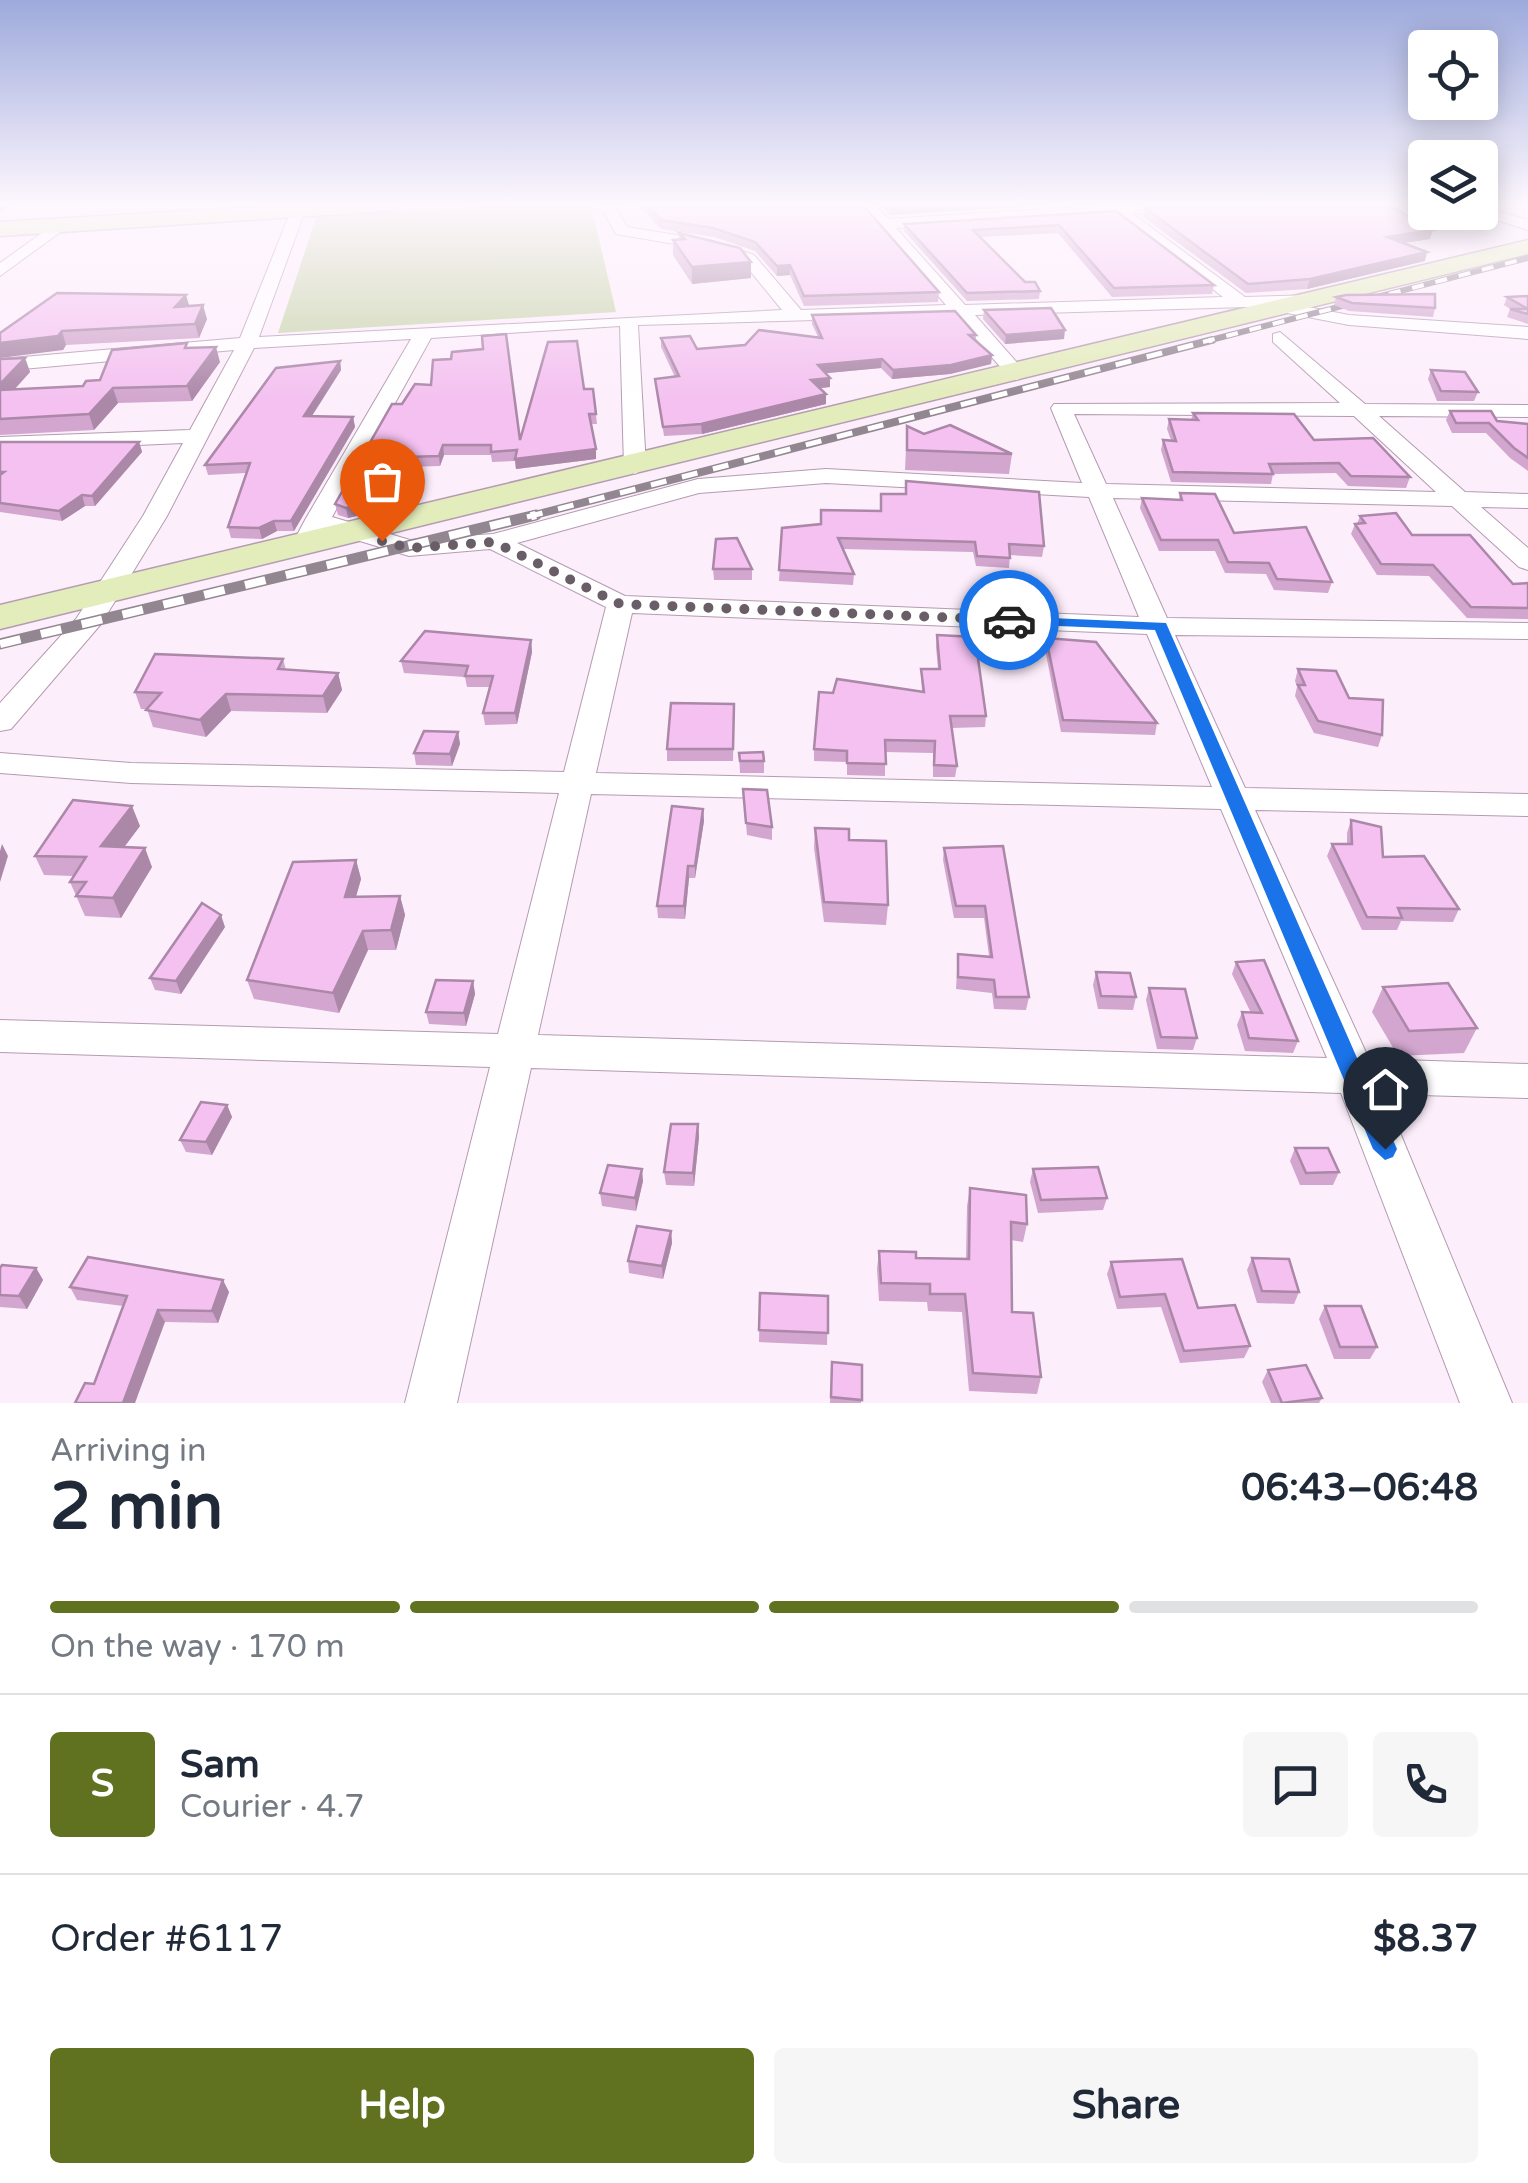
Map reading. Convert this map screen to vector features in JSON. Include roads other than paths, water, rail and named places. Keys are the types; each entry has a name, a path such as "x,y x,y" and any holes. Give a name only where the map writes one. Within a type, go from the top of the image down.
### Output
{"street":[{"path":"0,722 107,594 247,343 275,270"},
{"path":"759,270 796,315"},
{"path":"928,270 1017,374"},
{"path":"1199,270 1238,300"},
{"path":"0,617 107,594 310,534 355,534 1017,374 1293,315 1445,270"},
{"path":"0,365 247,343 629,320 1238,300 1293,315 1528,332"},
{"path":"1293,315 1360,408 1528,562"},
{"path":"629,320 635,467"},
{"path":"310,534 425,331"},
{"path":"1486,1403 1356,1077 1061,408 1528,411"},
{"path":"0,444 198,436"},
{"path":"355,534 409,548 494,542 698,486 826,476 1099,490 1528,502"},
{"path":"494,542 620,604 1160,626 1528,630"},
{"path":"431,1403 620,604"},
{"path":"0,764 131,774 577,781 1237,802 1528,805"},
{"path":"0,1036 1528,1081"}],"railway":[{"path":"1203,342 1480,270"},
{"path":"527,517 1212,340"},
{"path":"0,644 536,515"}]}
